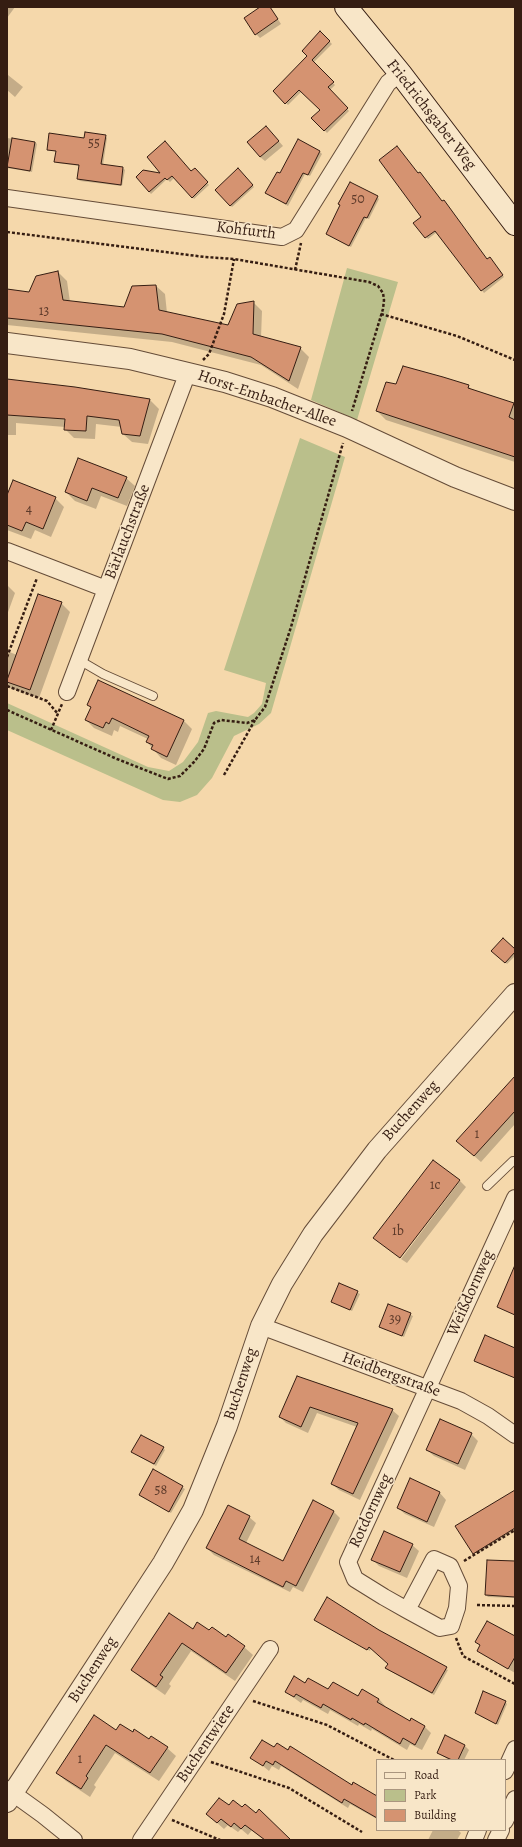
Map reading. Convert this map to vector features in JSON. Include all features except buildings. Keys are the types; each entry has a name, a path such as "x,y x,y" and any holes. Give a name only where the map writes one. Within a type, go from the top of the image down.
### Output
{"main road":[{"name":"Friedrichsgaber Weg","path":"346,7 400,73 515,224"}],"street":[{"name":"Kohfurth","path":"7,198 282,237 296,230 388,83 400,73"},
{"name":"Horst-Embacher-Allee","path":"7,342 130,359 225,382 272,397 348,427 455,477 515,500"},
{"name":"Bärlauchstraße","path":"67,692 188,372"},
{"path":"7,551 106,589"},
{"name":"Buchenweg","path":"9,1794 163,1563 193,1510 228,1426 261,1326 282,1284 313,1234 344,1191 377,1150 515,994"},
{"name":"Weißdornweg","path":"428,1388 515,1198"},
{"name":"Heidbergstraße","path":"261,1326 461,1401 488,1416 515,1435"},
{"name":"Rotdornweg","path":"428,1388 348,1562 355,1579 440,1628 451,1626"},
{"path":"407,1610 434,1559 450,1566 459,1586 457,1608 451,1626"},
{"name":"Buchentwiete","path":"141,1840 270,1649"},
{"path":"506,1769 515,1749"},
{"path":"9,1794 74,1840"},
{"path":"506,1819 515,1798"},
{"path":"496,1840 500,1831"}],"lane":[{"path":"79,660 103,674 153,696"},
{"path":"487,1186 515,1161"}],"path":[{"path":"295,270 301,243 296,230"},
{"path":"7,232 204,257 234,259 370,282 378,286 383,293 384,300 381,314 291,627 266,707 255,720 224,776"},
{"path":"188,372 209,354 224,314 234,259"},
{"path":"381,314 457,336 515,360"},
{"path":"7,657 42,565"},
{"path":"7,686 47,701 58,714"},
{"path":"51,730 67,692"},
{"path":"7,710 157,775 172,779 180,776 194,762 204,748 214,723 221,720 247,723 255,720"},
{"path":"451,1569 515,1530"},
{"path":"477,1605 515,1606"},
{"path":"451,1626 463,1656 515,1684"},
{"path":"238,1697 327,1725 392,1759"},
{"path":"197,1758 290,1788 362,1832"},
{"path":"158,1814 220,1840"}],"green space":[{"path":"347,268 398,282 357,420 311,400"},
{"path":"300,438 345,457 271,713 259,724 234,736 212,778 197,795 180,802 163,800 7,730 7,703 148,767 169,771 183,762 198,742 208,713 216,711 248,717 254,713 262,704 266,683 224,670"}]}
